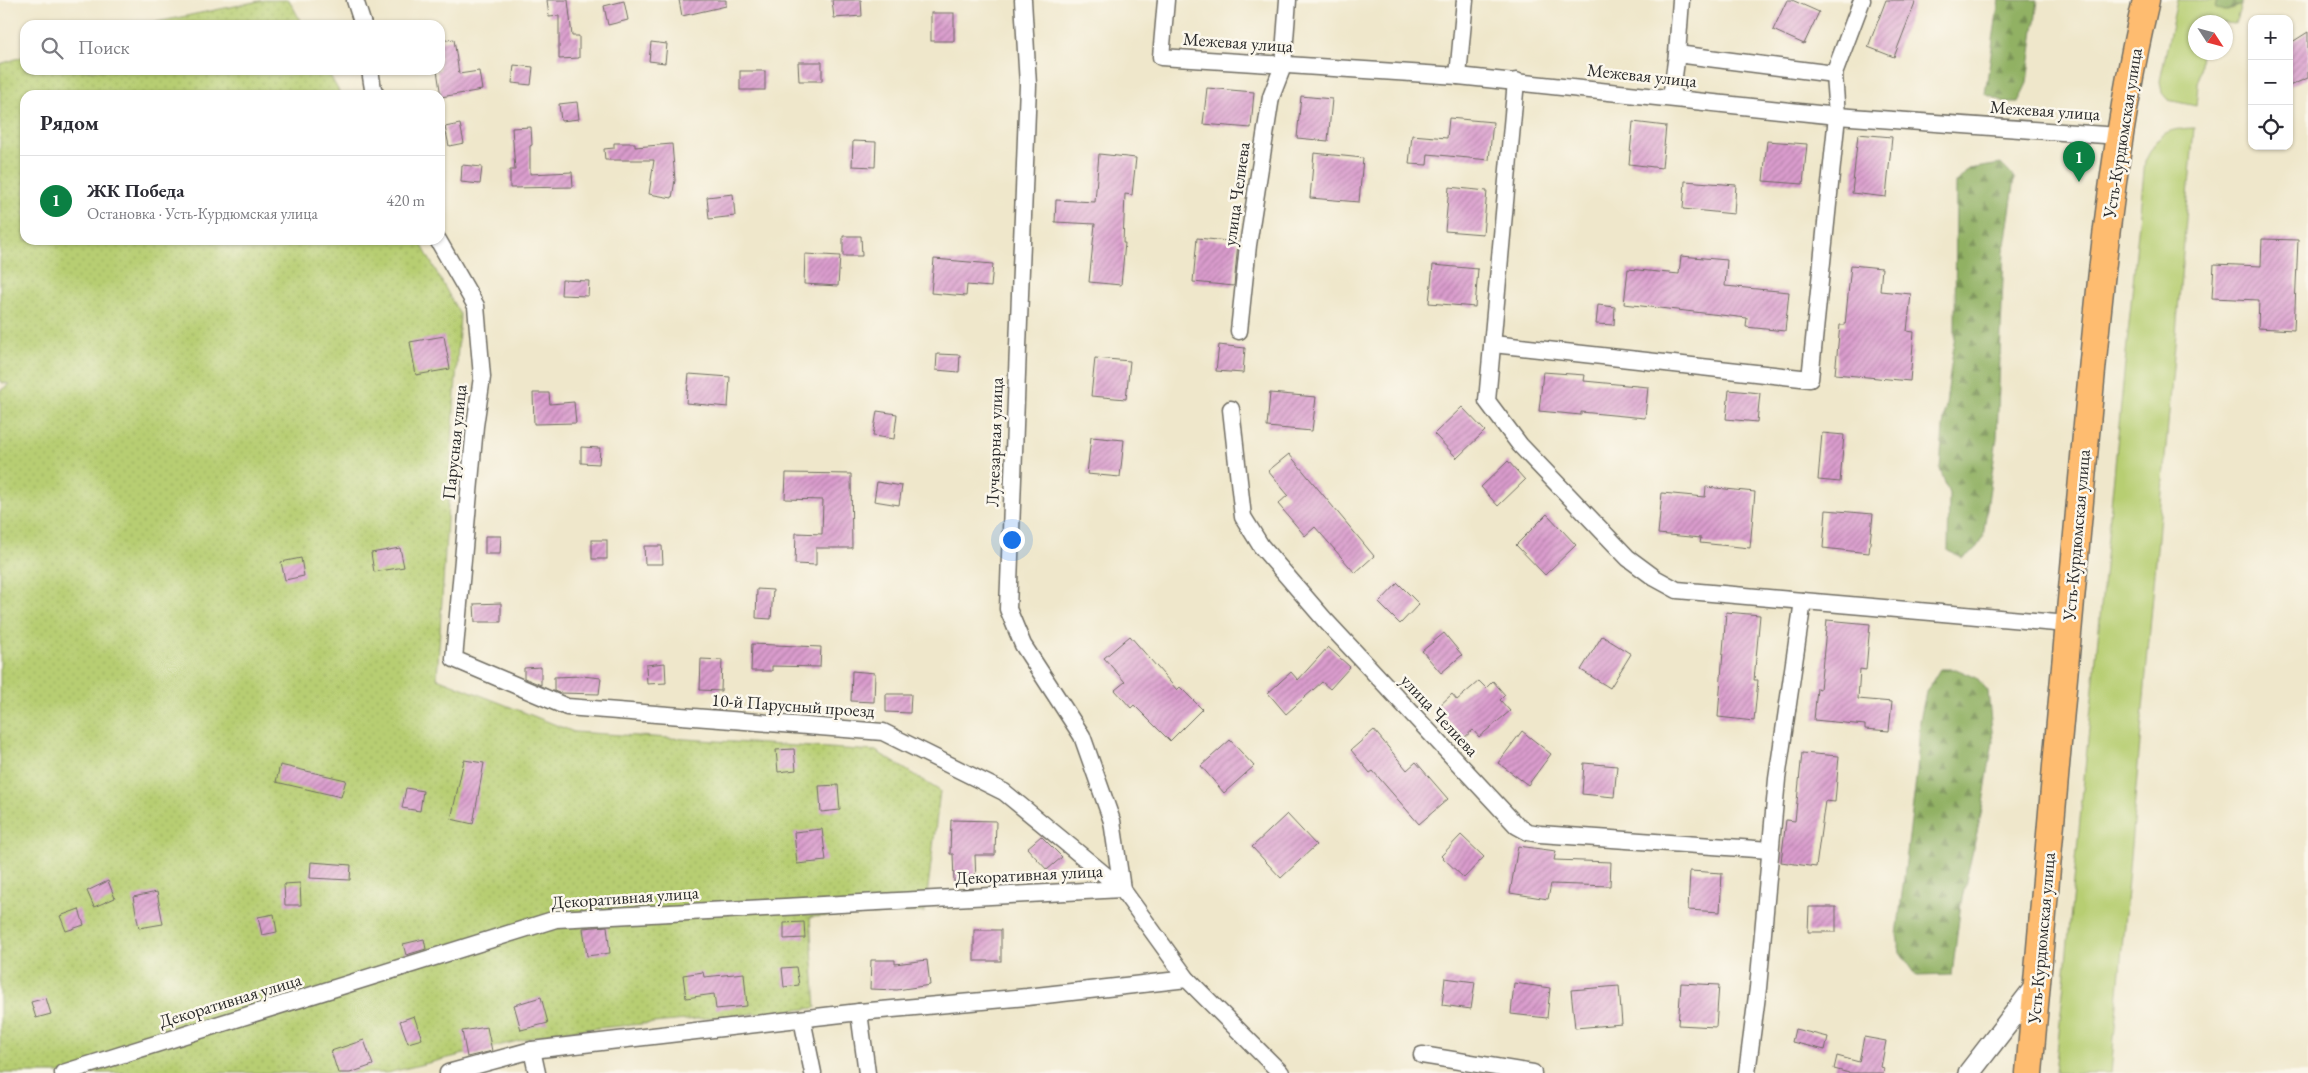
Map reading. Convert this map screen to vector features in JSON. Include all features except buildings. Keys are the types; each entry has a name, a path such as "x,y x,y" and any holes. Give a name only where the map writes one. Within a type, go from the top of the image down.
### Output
{"main road":[{"name":"Усть-Курдюмская улица","path":"2029,1073 2068,624 2105,245 2119,136 2130,70 2146,0"}],"street":[{"path":"355,0 361,20"},
{"name":"Лучезарная улица","path":"1024,0 1028,85 1008,609 1023,645 1082,736 1112,820 1122,889"},
{"name":"Межевая улица","path":"1166,0 1161,57 1458,76 1837,116 2119,136"},
{"name":"улица Челиева","path":"1239,331 1248,245 1269,107 1283,66 1288,0"},
{"path":"1458,76 1465,0"},
{"path":"1672,98 1681,0"},
{"path":"1493,344 1810,379 1837,116 1834,74 1862,0"},
{"path":"1677,54 1834,74"},
{"path":"371,75 374,90"},
{"path":"1516,81 1487,401 1520,445 1628,558 1655,578 1677,590 2068,624"},
{"name":"Парусная улица","path":"441,245 476,306 482,377 475,426 454,659"},
{"name":"улица Челиева","path":"1231,409 1243,517 1260,546 1330,626 1518,826 1528,832 1540,834 1770,850"},
{"path":"1747,1073 1758,988 1777,779 1803,601"},
{"name":"10-й Парусный проезд","path":"454,659 567,707 882,732 1004,792 1122,889"},
{"path":"1122,889 1186,978 1281,1073"},
{"name":"Декоративная улица","path":"63,1073 556,919 1122,889"},
{"path":"448,1073 532,1050 802,1018 1027,997 1186,978"},
{"path":"1969,1073 2037,985"},
{"path":"859,1012 867,1073"},
{"path":"802,1018 813,1073"},
{"path":"532,1050 538,1073"},
{"path":"1422,1056 1533,1073"}],"green space":[{"path":"264,0 289,0 300,20 166,20"},
{"path":"1999,0 2038,0 2027,83 2018,102 2005,102 1985,94"},
{"path":"2177,0 2217,0 2215,7 2224,11 2241,5 2235,24 2233,24 2233,15 2188,15 2188,60 2200,60 2196,106 2168,100 2162,93 2160,81"},
{"path":"2217,0 2243,0 2241,5 2224,11 2215,7"},
{"path":"20,58 20,75 330,75 338,90 20,90 20,245 422,245 460,315 437,678 574,732 876,751 940,791 925,912 810,917 816,1008 555,1032 387,1073 0,1073 0,391 9,384 0,382 0,64"},
{"path":"2194,128 2111,1073 2055,1073 2145,161 2154,145 2163,135 2175,130"},
{"path":"2001,164 2015,178 2004,252 1997,438 1983,537 1975,550 1963,558 1948,551 1949,494 1940,469 1943,427 1955,335 1956,183 1969,169"},
{"path":"1940,669 1956,669 1977,678 1988,691 1993,741 1982,810 1961,903 1952,975 1917,976 1900,952 1897,935 1917,771 1920,720 1926,692"}],"place":[{"name":"ЖК Победа","path":"2079,182"}]}
